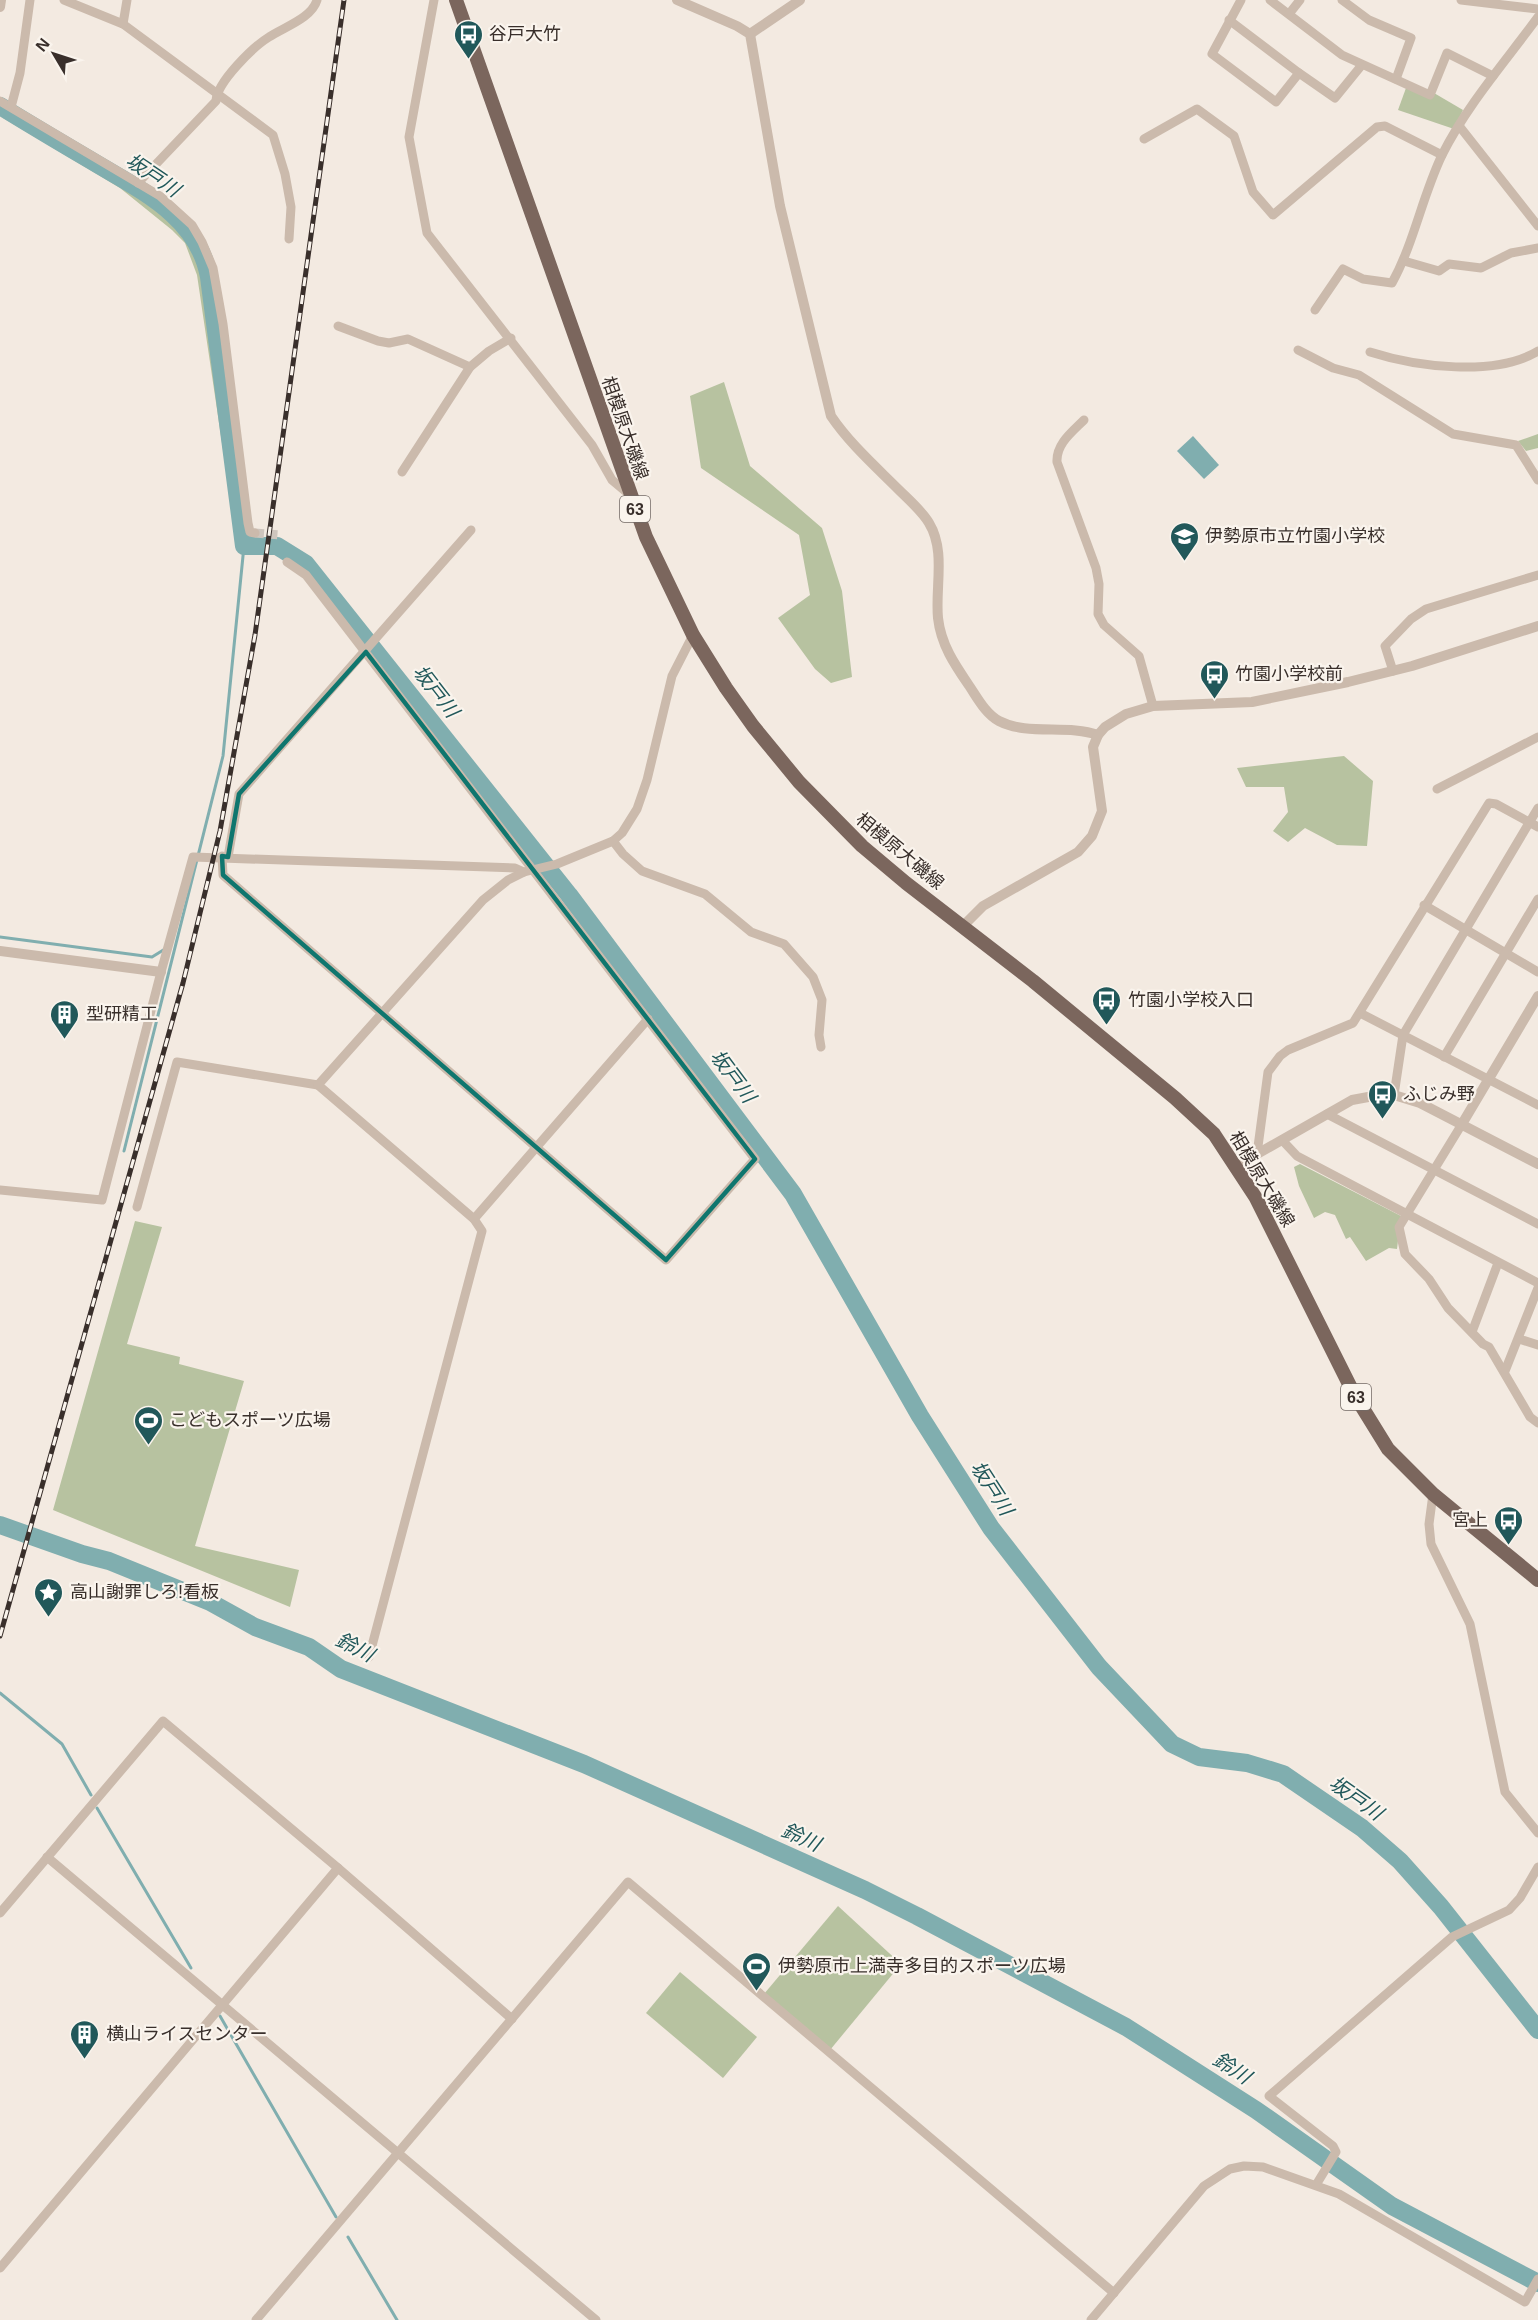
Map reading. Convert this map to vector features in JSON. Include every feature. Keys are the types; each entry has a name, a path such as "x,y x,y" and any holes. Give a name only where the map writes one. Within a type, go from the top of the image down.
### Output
{"main road":[{"name":"相模原大磯線","path":"456,0 630,495 659,568 693,635 753,726 813,798 871,854 1191,1112 1214,1134 1236,1166 1274,1232 1354,1394 1372,1425 1401,1464 1433,1494 1536,1573"}],"street":[{"path":"0,7 1,0"},
{"path":"11,107 20,73 30,0"},
{"path":"64,0 123,24 273,135 285,174 291,207 289,239"},
{"path":"123,24 127,0"},
{"path":"138,183 216,101 216,92 237,67 267,38 315,7 317,0"},
{"path":"434,0 410,136 427,233 592,445 612,480 630,495"},
{"path":"677,0 750,34 780,206 831,416 844,435 918,508 930,524 938,556 938,618 942,638 952,660 983,707 998,720 1012,726 1086,731 1098,735"},
{"path":"750,34 800,0"},
{"path":"1241,0 1212,54 1276,102 1299,74"},
{"path":"1270,0 1342,56 1430,95 1447,53 1493,76"},
{"path":"1289,14 1300,0"},
{"path":"1342,0 1369,20 1411,38 1396,79"},
{"path":"1461,0 1538,9"},
{"path":"1315,310 1343,269 1363,279 1392,283 1404,261 1442,155 1493,76 1538,17"},
{"path":"1229,20 1299,74 1335,98 1361,66"},
{"path":"0,101 138,183 178,210 192,225 208,255 223,324 248,523 250,532 255,532"},
{"path":"1144,139 1197,109 1234,136 1253,192 1273,215 1377,128 1385,126 1442,155"},
{"path":"1460,127 1538,226"},
{"path":"1404,261 1439,271 1449,264 1481,268 1511,253 1538,248"},
{"path":"338,326 388,343 408,339 470,367"},
{"path":"402,472 470,367 489,351 511,338"},
{"path":"1298,350 1333,368 1359,375 1452,434 1516,445 1538,481"},
{"path":"1370,352 1400,361 1479,366 1511,364 1538,351"},
{"path":"1084,420 1062,444 1057,454 1057,462 1096,568 1099,584 1098,614 1104,625 1139,656 1153,706"},
{"path":"287,562 306,575 366,652 536,871 755,1159 666,1260 223,875 239,794 366,652 471,530"},
{"path":"1393,672 1385,646 1411,619 1426,609 1538,575"},
{"path":"963,926 983,906 1078,852 1092,836 1102,811 1094,756 1098,735 1105,726 1126,714 1153,706 1252,702 1393,672 1538,626"},
{"path":"318,1085 384,1014 483,900 508,880 524,872 536,871 613,841 622,833 637,809 647,780 672,676 693,635"},
{"path":"1437,789 1538,737"},
{"path":"1257,1154 1268,1072 1273,1063 1288,1050 1353,1023 1489,803 1496,804 1534,825"},
{"path":"1394,1095 1403,1035 1466,929 1534,825 1538,808"},
{"path":"613,841 623,854 642,871 705,894 751,932 784,944 813,977 822,1000 821,1047"},
{"path":"0,1190 102,1200 160,972 194,857 225,856 515,868 524,872"},
{"path":"1444,1057 1538,899"},
{"path":"1424,905 1538,972"},
{"path":"0,951 160,972"},
{"path":"1538,996 1399,1227 1405,1254 1429,1279 1448,1308 1489,1347 1530,1417 1538,1423"},
{"path":"1360,1012 1488,1080 1536,1100"},
{"path":"474,1219 648,1019"},
{"path":"137,1207 177,1062 318,1085 474,1219 482,1231 369,1657"},
{"path":"1236,1166 1352,1100 1379,1095 1394,1095 1420,1103 1538,1164"},
{"path":"1327,1114 1538,1224"},
{"path":"1282,1140 1297,1156 1538,1286 1505,1371"},
{"path":"1472,1332 1498,1263"},
{"path":"1519,1339 1538,1345"},
{"path":"1433,1494 1429,1524 1431,1544 1470,1624 1504,1792 1538,1833"},
{"path":"0,1913 163,1721 338,1868 512,2019"},
{"path":"47,1857 596,2320"},
{"path":"1319,2180 1336,2152 1333,2146 1269,2096 1452,1937 1509,1910 1521,1898 1538,1867"},
{"path":"0,2268 338,1868"},
{"path":"256,2320 628,1882 1114,2293"},
{"path":"1091,2320 1204,2186 1230,2169 1244,2166 1263,2167 1319,2180 1339,2194 1525,2302 1538,2279"}],"highlighted area":[{"path":"366,652 755,1159 666,1260 223,875 222,856 228,857 239,794"}],"green space":[{"path":"1406,88 1434,93 1463,110 1454,129 1398,110"},
{"path":"6,111 136,191 178,222 205,261 242,544 237,544 197,275 185,243 120,188 3,118"},
{"path":"724,382 750,466 822,528 842,591 852,677 831,683 815,669 778,618 810,595 799,535 701,468 690,396"},
{"path":"1538,434 1538,448 1526,451 1518,441"},
{"path":"1344,756 1373,781 1367,846 1337,845 1305,828 1288,842 1273,831 1288,812 1284,787 1246,787 1237,768"},
{"path":"1300,1164 1401,1216 1397,1249 1389,1248 1366,1261 1350,1237 1346,1239 1335,1215 1325,1212 1314,1218 1299,1186 1294,1167"},
{"name":"こどもスポーツ広場","path":"135,1221 162,1227 127,1344 180,1357 179,1364 244,1381 195,1546 299,1570 290,1607 53,1510"},
{"path":"838,1906 901,1964 830,2050 764,1994"},
{"path":"680,1972 757,2037 723,2078 646,2013"}],"water":[{"path":"1193,436 1219,465 1204,479 1177,451"}],"waterway":[{"name":"坂戸川","path":"0,106 147,194 180,221 193,237 203,256 209,277 244,546 277,546 306,564 569,895 793,1194 920,1416 991,1528 1099,1667 1172,1744 1199,1757 1247,1763 1283,1774 1362,1828 1400,1861 1441,1907 1538,2030"},
{"path":"124,1151 223,756 244,546"},
{"path":"0,937 152,957 165,949"},
{"name":"鈴川","path":"0,1525 82,1554 109,1561 210,1602 255,1627 309,1647 341,1669 584,1764 865,1890 1126,2027 1256,2110 1392,2206 1538,2283"},
{"path":"0,1693 62,1744 91,1795"},
{"path":"97,1808 191,1968"},
{"path":"220,2016 336,2217"},
{"path":"348,2237 397,2320"}],"tunnel":[{"path":"255,533 280,535"}],"railway":[{"path":"0,1636 183,983 220,831 255,635 344,0"}],"place":[{"name":"谷戸大竹","path":"468,60"},
{"name":"伊勢原市立竹園小学校","path":"1184,562"},
{"name":"竹園小学校前","path":"1214,700"},
{"name":"竹園小学校入口","path":"1107,1026"},
{"name":"型研精工","path":"65,1040"},
{"name":"ふじみ野","path":"1382,1120"},
{"name":"こどもスポーツ広場","path":"148,1446"},
{"name":"宮上","path":"1509,1546"},
{"name":"高山謝罪しろ!看板","path":"49,1618"},
{"name":"伊勢原市上満寺多目的スポーツ広場","path":"757,1992"},
{"name":"横山ライスセンター","path":"85,2060"}]}
